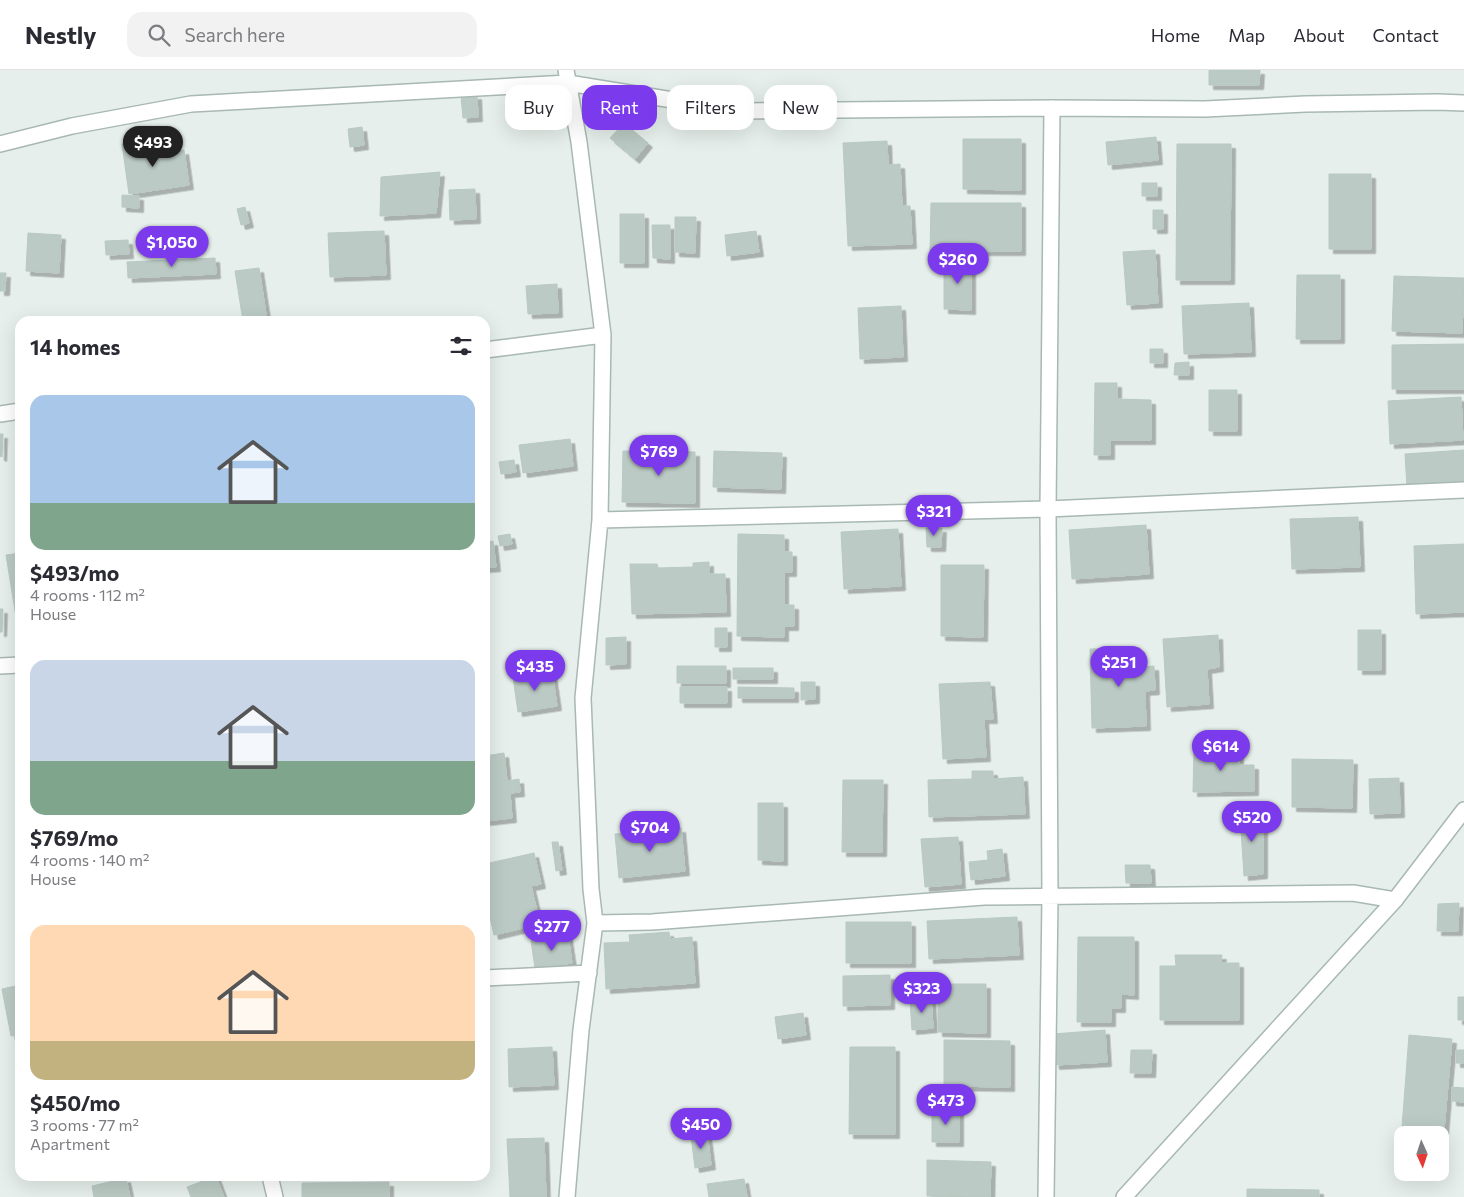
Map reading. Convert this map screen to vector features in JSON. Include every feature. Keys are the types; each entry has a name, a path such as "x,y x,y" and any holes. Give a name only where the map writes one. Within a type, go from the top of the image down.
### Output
{"street":[{"path":"567,76 579,142 603,335 600,520 583,698 591,889 595,924 580,1030 567,1197"},
{"path":"0,144 72,126 191,104 567,76 740,111 1052,108 1205,109 1305,104 1464,103"},
{"path":"1046,1197 1050,896 1048,509 1052,108"},
{"path":"490,349 603,335"},
{"path":"0,414 15,412"},
{"path":"600,520 1048,509 1464,490"},
{"path":"0,666 15,665"},
{"path":"1124,1197 1395,900 1464,810"},
{"path":"595,924 652,922 984,897 1354,893 1395,900"},
{"path":"490,978 589,973"},
{"path":"271,1181 275,1197"}],"building":[{"path":"1209,70 1260,70 1259,85 1209,85"},
{"path":"477,95 478,117 463,118 461,96"},
{"path":"362,127 364,145 350,147 348,129"},
{"path":"617,130 632,130 648,143 635,159 610,138"},
{"path":"1156,137 1158,160 1108,165 1106,142"},
{"path":"963,139 1021,139 1021,190 963,189"},
{"path":"150,140 152,155 184,150 189,185 129,194 122,144"},
{"path":"887,141 888,165 900,164 902,206 910,206 912,244 848,246 843,143"},
{"path":"1177,144 1231,144 1230,280 1176,280"},
{"path":"440,172 436,213 380,216 381,177"},
{"path":"1329,174 1371,174 1371,249 1329,249"},
{"path":"1142,183 1157,183 1157,196 1142,196"},
{"path":"475,189 476,219 450,220 449,190"},
{"path":"122,195 139,196 139,208 122,207"},
{"path":"931,203 1021,203 1021,251 930,251"},
{"path":"245,207 249,223 241,225 237,209"},
{"path":"1153,210 1163,210 1163,229 1153,229"},
{"path":"620,214 644,214 644,263 620,263"},
{"path":"675,217 696,217 695,253 675,252"},
{"path":"652,225 670,225 670,259 653,258"},
{"path":"384,231 386,275 330,277 328,233"},
{"path":"756,231 759,252 727,256 725,235"},
{"path":"28,233 61,235 59,273 26,271"},
{"path":"128,240 129,254 106,255 105,241"},
{"path":"1155,250 1158,303 1127,305 1123,252"},
{"path":"215,258 216,274 128,278 127,262"},
{"path":"944,261 971,262 971,310 944,309"},
{"path":"259,268 266,316 242,316 235,271"},
{"path":"0,273 6,273 5,291 0,291"},
{"path":"1297,275 1340,275 1340,339 1296,339"},
{"path":"1394,276 1464,278 1462,333 1392,331"},
{"path":"557,284 558,313 528,314 526,286"},
{"path":"1249,303 1251,352 1184,354 1182,306"},
{"path":"901,306 903,357 860,359 858,308"},
{"path":"1464,344 1464,389 1392,389 1392,345"},
{"path":"1150,349 1163,349 1163,363 1150,363"},
{"path":"1189,362 1189,375 1174,375 1175,363"},
{"path":"1095,383 1117,383 1117,399 1151,400 1151,440 1110,440 1110,455 1094,455"},
{"path":"1209,390 1237,390 1237,431 1209,431"},
{"path":"1461,397 1463,440 1390,444 1388,401"},
{"path":"0,434 3,434 2,457 0,456"},
{"path":"570,439 573,466 523,473 519,445"},
{"path":"1464,450 1464,482 1407,487 1405,454"},
{"path":"623,451 695,452 695,503 622,502"},
{"path":"714,451 782,453 781,489 713,487"},
{"path":"514,460 516,472 501,474 499,462"},
{"path":"1358,517 1360,567 1292,569 1290,519"},
{"path":"1146,525 1149,574 1072,579 1069,530"},
{"path":"926,528 942,528 941,547 927,547"},
{"path":"898,529 901,586 844,589 841,532"},
{"path":"510,534 512,544 500,546 498,536"},
{"path":"738,534 784,535 784,552 792,552 792,572 784,572 784,605 794,605 794,626 784,626 784,637 737,636"},
{"path":"490,541 493,541 496,567 490,568"},
{"path":"1464,544 1464,612 1416,614 1414,546"},
{"path":"15,554 15,611 6,555"},
{"path":"709,562 709,574 725,574 726,612 632,614 630,564 657,564 658,568 693,567 693,563"},
{"path":"941,565 984,565 983,637 941,636"},
{"path":"0,609 3,609 2,632 0,632"},
{"path":"715,628 727,628 727,647 715,647"},
{"path":"1358,630 1381,630 1381,670 1358,670"},
{"path":"1218,635 1219,667 1207,669 1209,704 1167,707 1163,639"},
{"path":"626,637 626,664 606,665 606,638"},
{"path":"1140,648 1140,667 1154,666 1155,690 1145,691 1146,726 1092,728 1090,649"},
{"path":"677,666 726,666 726,683 677,683"},
{"path":"733,668 773,668 773,679 733,679"},
{"path":"552,672 557,706 518,712 513,677"},
{"path":"801,682 815,682 815,699 801,700"},
{"path":"990,682 993,719 984,719 986,757 943,759 939,684"},
{"path":"680,687 727,687 727,703 680,703"},
{"path":"738,687 794,688 794,698 738,698"},
{"path":"1194,750 1239,750 1239,765 1254,765 1254,791 1193,792"},
{"path":"504,753 507,781 519,779 520,792 510,793 512,818 490,820 490,755"},
{"path":"1292,759 1353,760 1352,808 1292,807"},
{"path":"972,771 993,771 993,779 1023,777 1025,814 929,817 928,780 972,779"},
{"path":"1399,778 1400,813 1370,814 1369,779"},
{"path":"843,780 883,780 882,852 842,852"},
{"path":"758,803 783,803 783,861 758,860"},
{"path":"1263,813 1263,874 1244,876 1240,814"},
{"path":"681,828 685,871 619,878 615,834"},
{"path":"958,837 961,884 925,887 921,839"},
{"path":"552,842 558,842 562,870 556,871"},
{"path":"1002,849 1005,876 971,880 969,862 988,860 987,851"},
{"path":"534,853 541,884 531,886 540,924 494,935 490,918 490,863"},
{"path":"1125,865 1150,865 1151,883 1126,883"},
{"path":"1459,903 1458,931 1437,931 1438,904"},
{"path":"1017,917 1019,955 929,959 927,921"},
{"path":"846,922 911,922 911,963 846,963"},
{"path":"669,932 670,939 692,937 695,983 606,989 604,943 630,942 629,935"},
{"path":"568,936 572,963 535,968 531,941"},
{"path":"1078,937 1134,937 1134,995 1121,994 1121,1008 1111,1008 1111,1022 1077,1022"},
{"path":"1175,955 1222,955 1221,963 1239,963 1239,1020 1160,1020 1160,966 1176,966"},
{"path":"890,975 890,1005 843,1006 843,976"},
{"path":"938,984 986,984 986,1033 938,1032"},
{"path":"15,986 15,1035 11,1036 2,989"},
{"path":"931,997 933,1028 912,1030 910,999"},
{"path":"1458,997 1464,997 1464,1020 1458,1020"},
{"path":"803,1013 806,1035 778,1039 775,1017"},
{"path":"1105,1030 1107,1062 1055,1065 1053,1034"},
{"path":"1409,1035 1452,1039 1444,1126 1402,1126"},
{"path":"944,1040 1010,1041 1010,1087 944,1086"},
{"path":"552,1047 554,1085 509,1087 508,1049"},
{"path":"850,1047 895,1047 895,1134 849,1134"},
{"path":"1131,1050 1152,1050 1151,1073 1130,1073"},
{"path":"1456,1050 1464,1050 1464,1063 1456,1063"},
{"path":"1452,1087 1464,1088 1464,1102 1452,1101"},
{"path":"932,1109 959,1109 959,1142 932,1142"},
{"path":"707,1133 711,1165 695,1168 691,1136"},
{"path":"544,1138 546,1197 510,1197 507,1139"},
{"path":"927,1160 991,1162 990,1197 927,1196"},
{"path":"744,1179 747,1197 709,1197 707,1184"},
{"path":"113,1181 127,1181 130,1197 94,1197 92,1186"},
{"path":"203,1181 218,1181 224,1197 191,1197 187,1187"},
{"path":"389,1182 389,1197 302,1197 302,1183"},
{"path":"1247,1189 1319,1190 1319,1197 1247,1197"}]}
